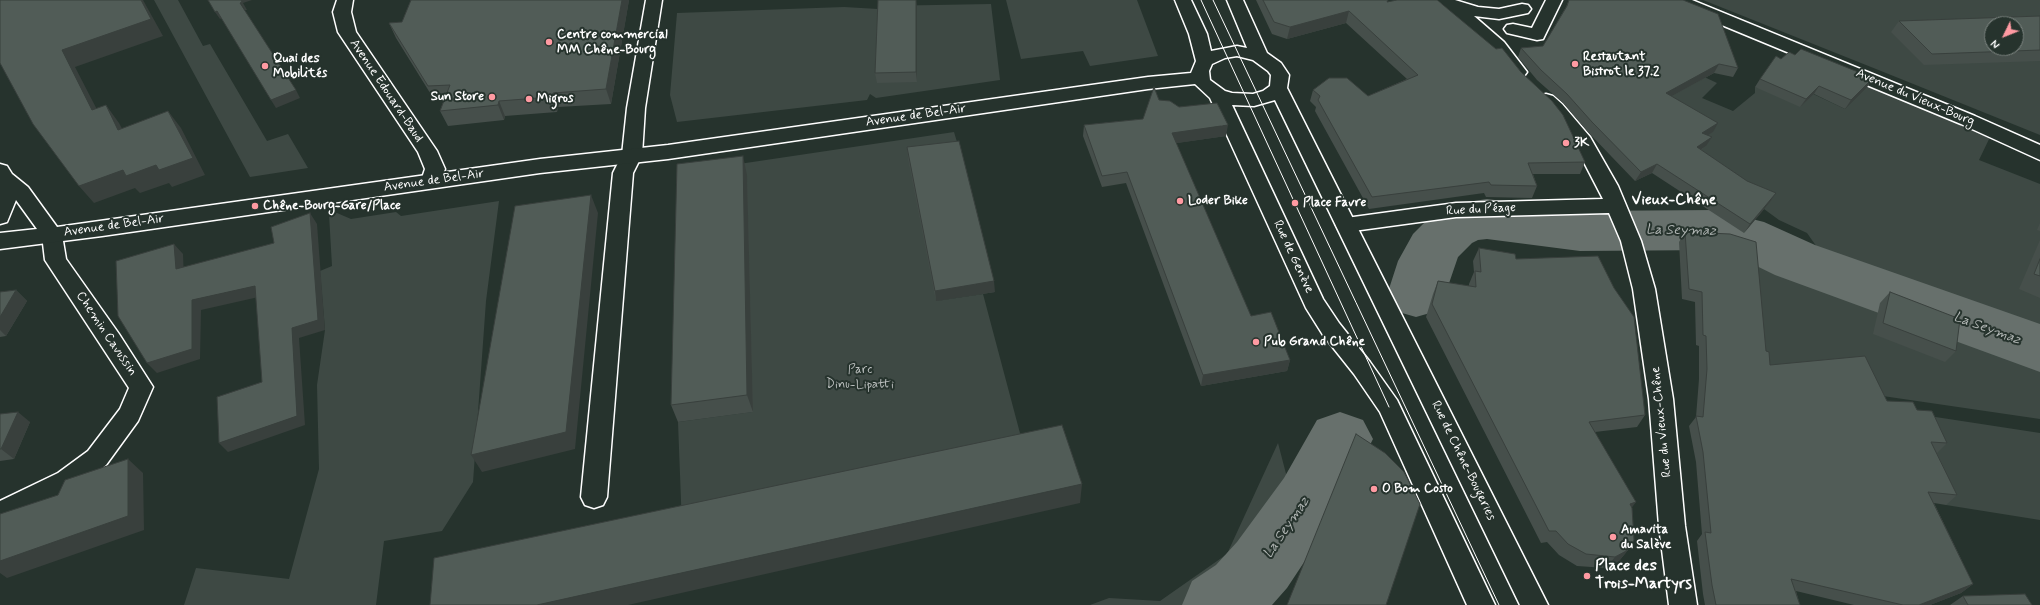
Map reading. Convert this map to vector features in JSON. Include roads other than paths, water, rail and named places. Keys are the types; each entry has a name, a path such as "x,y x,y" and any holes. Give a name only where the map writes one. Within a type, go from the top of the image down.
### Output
{"street":[{"name":"Avenue Edouard-Baud","path":"345,0 342,12 347,32 427,151 435,169 431,181"},
{"path":"594,497 622,184 624,173 632,155 636,108 654,0"},
{"name":"Rue de Genève","path":"1183,0 1198,34 1202,70 1208,89 1218,95 1241,101 1254,100 1270,95 1278,88"},
{"path":"1235,0 1259,56"},
{"path":"1512,29 1537,35 1554,0"},
{"name":"Avenue du Vieux-Bourg","path":"1677,0 1968,120 2040,153"},
{"path":"1449,3 1477,12 1499,14 1524,4"},
{"name":"Rue du Vieux-Chêne","path":"1449,3 1498,46 1531,87 1555,108 1583,142 1608,186 1631,241 1644,289 1661,399 1672,526 1682,605"},
{"path":"1498,46 1512,29 1524,4"},
{"path":"1202,70 1211,56 1225,52 1244,52 1259,56 1275,67 1280,76 1278,88 1346,225"},
{"name":"Avenue de Bel-Air","path":"0,241 1148,83 1202,70"},
{"name":"Rue de Genève","path":"1218,95 1314,302 1331,329 1362,368 1389,407 1481,605"},
{"path":"0,217 6,200 3,175"},
{"path":"3,175 22,192 52,235"},
{"name":"Rue du Péage","path":"1346,225 1456,210 1618,211"},
{"name":"Rue de Chêne-Bougeries","path":"1346,225 1534,605"},
{"name":"Chemin Cavussin","path":"0,512 21,504 67,481 97,458 130,414 140,387 111,340 56,260 52,235"}],"waterway":[{"name":"La Seymaz","path":"1416,295 1427,261 1433,248 1441,238 1452,229 1467,222 1487,219 1580,231 1716,230 1744,236 1795,260 2040,348"},
{"name":"La Seymaz","path":"1218,605 1241,588 1262,565 1308,499 1340,439"}],"tram line":[{"path":"1201,0 1389,407"},
{"path":"1213,0 1499,605"}],"place":[{"name":"Centre commercial MM Chêne-Bourg","path":"549,42"},
{"name":"Restautant Bistrot le 37.2","path":"1575,64"},
{"name":"Quai des Mobilités","path":"265,66"},
{"name":"Sun Store","path":"492,97"},
{"name":"Migros","path":"529,99"},
{"name":"3K","path":"1566,143"},
{"name":"Loder Bike","path":"1180,201"},
{"name":"Place Favre","path":"1295,203"},
{"name":"Chêne-Bourg-Gare/Place","path":"255,206"},
{"name":"Pub Grand Chêne","path":"1256,342"},
{"name":"O Bom Costo","path":"1374,489"},
{"name":"Amavita du Salève","path":"1613,537"},
{"name":"Place des Trois-Martyrs","path":"1587,576"}],"district":[{"name":"Vieux-Chêne","path":"1674,201"}],"park label":[{"name":"Parc Dinu-Lipatti","path":"860,378"}]}
